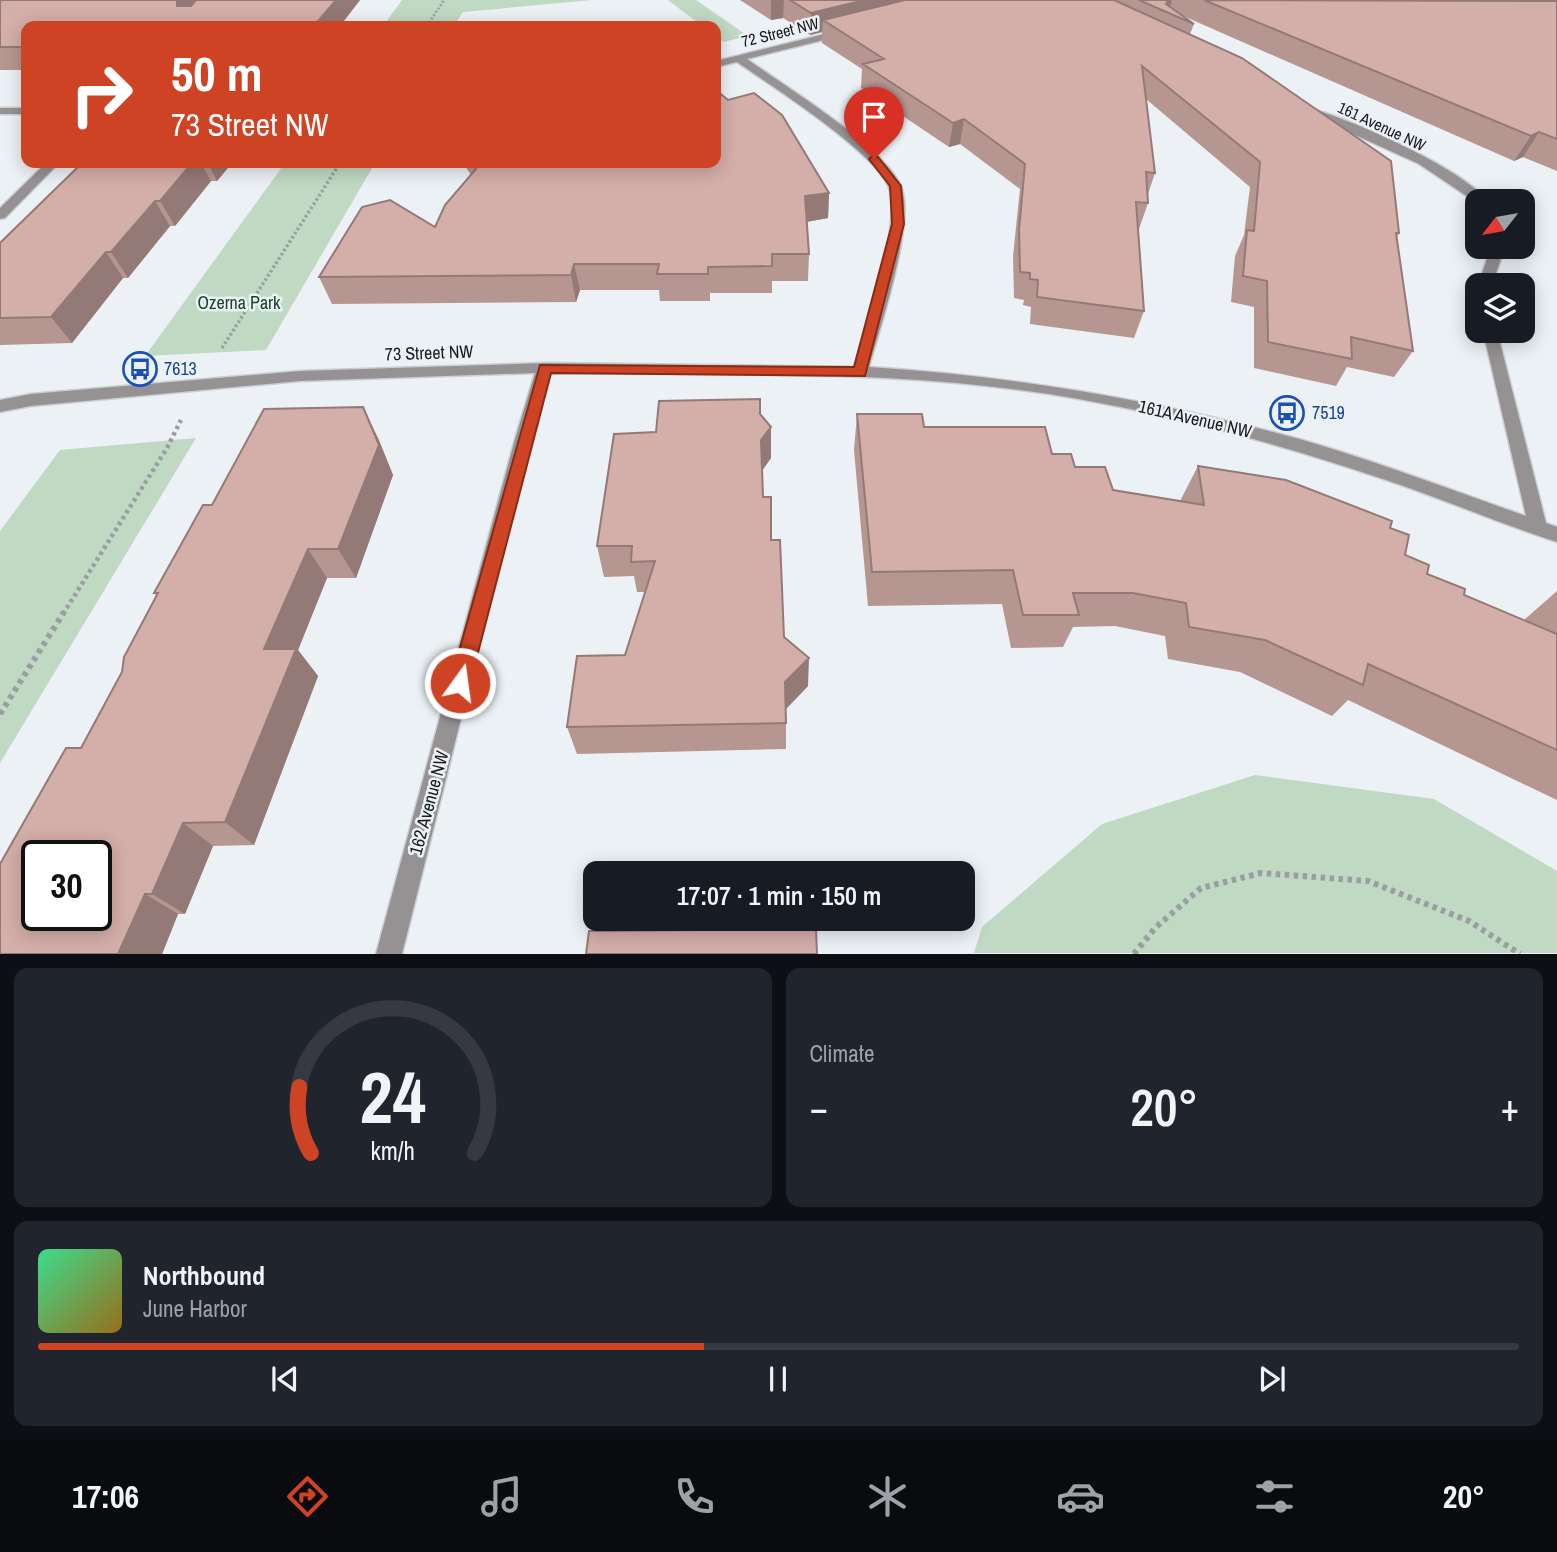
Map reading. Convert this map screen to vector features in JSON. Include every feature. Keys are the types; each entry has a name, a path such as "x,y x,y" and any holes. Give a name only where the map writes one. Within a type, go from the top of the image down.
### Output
{"street":[{"name":"72 Street NW","path":"721,63 857,29"},
{"path":"740,59 874,159 896,186 898,224 860,372"},
{"name":"161 Avenue NW","path":"1307,109 1430,166 1468,189"},
{"path":"0,111 21,111"},
{"path":"0,215 48,168"},
{"path":"1493,343 1537,526"},
{"name":"73 Street NW","path":"0,406 31,400 300,376 545,368 860,372"},
{"name":"162 Avenue NW","path":"390,954 523,439 545,368"},
{"name":"161A Avenue NW","path":"860,372 960,378 1156,409 1275,438 1557,535"}],"path":[{"path":"430,21 443,0"},
{"path":"0,714 167,449 198,385 337,168"},
{"path":"1134,954 1155,928 1201,888 1261,873 1368,881 1469,921 1520,954"}],"green space":[{"path":"402,0 592,0 463,12 457,21 387,21"},
{"path":"668,0 696,0 748,36 723,42 721,21 695,21"},
{"name":"Ozerna Park","path":"281,168 372,168 266,350 145,356"},
{"path":"196,438 0,763 0,531 60,450"},
{"path":"1255,775 1434,799 1557,871 1557,953 974,953 982,927 1102,824"}],"building":[{"path":"0,0 179,0 177,6 191,6 196,0 336,0 318,21 21,21 21,47 0,47"},
{"path":"790,0 865,0 811,13"},
{"path":"905,0 1114,0 1242,58 1391,161 1399,233 1396,233 1413,351 1351,337 1352,359 1268,342 1267,281 1243,276 1247,230 1254,231 1260,162 1142,66 1155,173 1146,172 1148,203 1136,202 1144,311 1037,297 1038,280 1030,279 1030,273 1020,272 1019,230 1025,164 964,119 953,123 863,64 884,59 823,20"},
{"path":"1139,0 1168,0 1166,4 1194,24"},
{"path":"1204,0 1557,1 1557,139 1539,132 1531,136"},
{"path":"754,93 782,115 829,193 805,196 809,254 772,254 772,266 708,267 708,274 657,274 659,264 574,264 571,275 319,277 362,207 390,200 435,227 445,205 476,169 721,168 721,94 728,100"},
{"path":"77,168 188,168 111,252 106,252 51,317 0,318 0,243"},
{"path":"760,399 760,414 771,427 761,440 763,497 771,497 771,540 780,540 784,637 809,658 785,682 786,723 567,727 577,656 625,655 655,561 631,562 632,546 597,546 614,434 656,432 659,401"},
{"path":"363,407 379,445 338,549 308,549 264,649 296,649 225,822 183,823 152,894 145,894 118,954 0,954 0,864 66,748 81,748 122,672 124,657 158,593 154,593 203,505 212,505 264,409"},
{"path":"857,414 922,414 924,427 1045,427 1052,454 1071,454 1075,467 1105,467 1113,490 1204,505 1198,466 1286,480 1392,521 1390,528 1409,535 1405,555 1429,565 1427,574 1465,589 1464,595 1557,634 1557,750 1368,664 1363,685 1265,640 1189,627 1186,603 1133,593 1073,593 1079,615 1023,615 1013,570 872,572"},
{"path":"589,931 816,931 817,954 586,954"}],"place":[{"name":"7613","path":"140,369"},
{"name":"7519","path":"1287,413"}],"route":[{"path":"460,683 523,439 545,368 860,372 898,224 899,203 896,186 874,159"}]}
